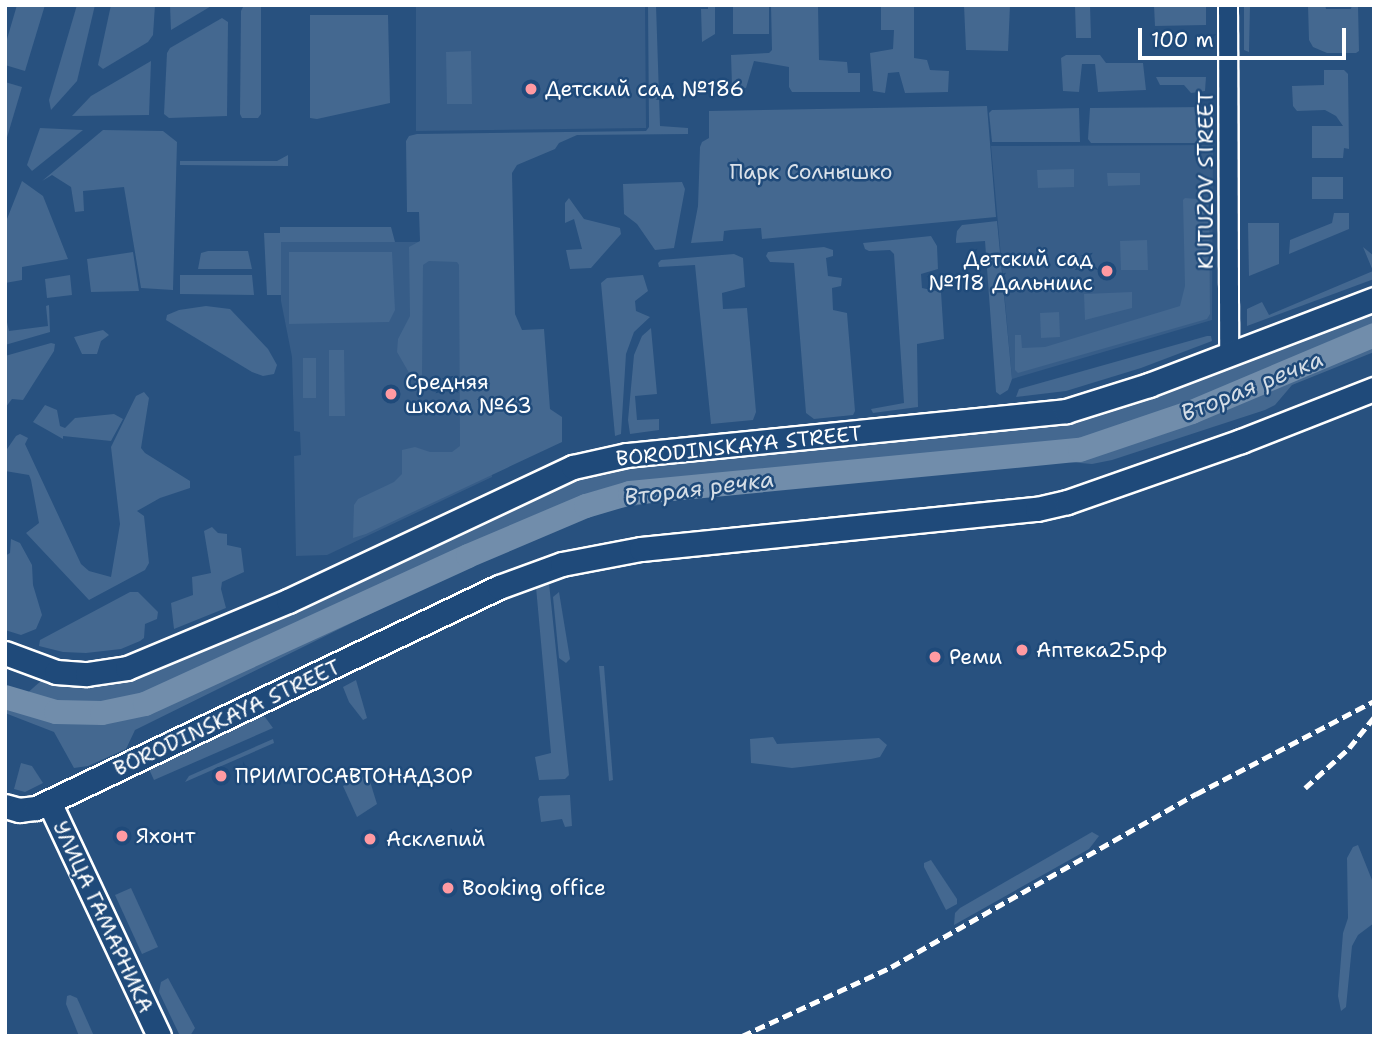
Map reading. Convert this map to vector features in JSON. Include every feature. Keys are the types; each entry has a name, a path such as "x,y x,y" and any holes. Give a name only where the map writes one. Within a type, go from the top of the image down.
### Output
{"main road":[{"name":"BORODINSKAYA STREET","path":"5,653 55,672 88,674 127,668 288,600 573,467 627,455 1066,411 1149,385 1374,299"},
{"name":"BORODINSKAYA STREET","path":"49,802 499,587 562,564 641,549 1037,509 1067,502 1241,441 1374,389"},
{"name":"УЛИЦА ГАМАРНИКА","path":"5,806 19,810 36,808 49,802 159,1036"}],"street":[{"name":"KUTUZOV STREET","path":"1228,5 1229,354"}],"shaded area":[{"name":"Детский сад №186","path":"416,5 645,5 646,128 416,131"},
{"name":"Детский сад №118 Дальниис","path":"1213,145 1212,320 1012,379 991,146"},
{"name":"Средняя школа №63","path":"280,242 485,242 492,477 327,555 296,556 294,456 301,455 300,432 294,431 292,357 281,301"}],"green space":[{"path":"17,5 45,5 25,71 5,65 5,46"},
{"path":"77,5 95,5 77,81 51,110 49,100"},
{"path":"111,5 155,5 153,35 148,42 103,69 98,65"},
{"path":"170,5 213,5 171,30"},
{"path":"244,5 261,5 261,114 258,118 242,118 240,114 241,11"},
{"path":"648,5 656,5 660,126 688,128 688,134 577,135 559,143 555,149 517,165 512,173 515,314 522,330 544,329 550,409 562,417 562,442 353,538 354,505 358,499 394,482 402,474 402,450 415,447 430,452 452,452 460,446 457,262 429,261 423,265 422,378 419,381 412,378 397,352 398,339 410,316 409,247 420,241 419,212 407,212 406,141 409,136 417,134 646,131 649,127"},
{"path":"708,5 715,5 715,34 702,42 701,9 708,9"},
{"path":"733,5 769,5 769,34 733,34"},
{"path":"771,5 818,5 819,60 847,62 848,73 860,73 860,92 792,92 789,87 789,67 754,61 746,88 732,86 731,55 769,53 772,50"},
{"path":"881,5 914,5 914,58 927,60 930,70 949,71 948,92 905,93 899,72 888,73 885,93 873,91 870,53 893,49 894,30 881,30"},
{"path":"964,5 1010,5 1008,51 966,50"},
{"path":"1075,5 1090,5 1091,38 1076,38"},
{"path":"1154,5 1206,5 1206,25 1155,26"},
{"path":"1244,5 1250,5 1249,52 1244,50"},
{"path":"1308,5 1325,5 1326,9 1351,9 1352,5 1358,5 1359,51 1327,53 1313,47 1309,40"},
{"path":"310,15 388,15 390,103 317,119 310,118"},
{"path":"222,18 228,22 227,116 169,118 164,114 167,53 170,48"},
{"path":"471,51 472,104 447,104 446,52"},
{"path":"1066,55 1100,55 1106,63 1143,63 1146,90 1098,92 1095,64 1082,64 1079,92 1063,91 1061,58"},
{"path":"151,61 149,115 72,116 91,96"},
{"path":"1324,70 1344,70 1348,74 1349,149 1344,148 1343,158 1312,158 1312,126 1343,126 1336,116 1325,110 1297,111 1293,106 1292,86 1324,85"},
{"path":"1156,77 1206,77 1205,91 1191,93 1184,85 1160,85"},
{"path":"5,82 22,87 5,144"},
{"name":"Парк Солнышко","path":"987,106 996,217 762,239 761,228 731,230 724,231 723,241 691,243 698,206 700,147 702,142 709,138 709,111"},
{"path":"1209,107 1214,112 1212,143 1091,143 1088,139 1090,108"},
{"path":"1079,108 1080,142 992,142 989,113 992,110"},
{"path":"40,128 83,130 32,171 27,165"},
{"path":"103,130 163,131 177,142 173,290 141,288 124,187 83,191 84,211 75,212 71,187 52,175 42,181"},
{"path":"288,155 288,166 180,165 180,161 277,161"},
{"path":"1074,169 1074,187 1038,188 1037,170"},
{"path":"1107,173 1140,173 1140,185 1108,186"},
{"path":"1312,177 1343,177 1343,199 1312,199"},
{"path":"22,181 43,196 68,259 22,267 22,280 5,283 5,224"},
{"path":"682,182 685,189 674,248 655,250 637,224 624,214 623,184"},
{"path":"569,198 584,219 620,228 621,234 591,268 570,269 566,250 582,249 574,219 565,223 565,203"},
{"path":"1185,198 1209,200 1210,314 1207,319 1018,373 1015,370 1015,335 1021,335 1022,348 1045,347 1180,306 1185,286"},
{"path":"1334,213 1349,213 1349,229 1289,254 1290,240 1332,223"},
{"path":"997,221 1012,379 1008,390 1000,395 996,392 985,241 956,243 957,231 962,225"},
{"path":"1248,223 1279,223 1279,264 1249,276"},
{"path":"280,227 391,227 395,242 281,242 281,295 267,295 264,233 280,233"},
{"path":"931,236 937,246 938,269 921,274 922,288 941,292 944,339 917,344 918,407 873,413 871,409 904,403 894,254 890,250 869,251 863,243"},
{"path":"1147,240 1148,270 1121,270 1120,241"},
{"path":"824,247 833,250 833,256 826,258 828,276 842,278 841,286 832,288 833,310 847,313 855,411 853,415 814,419 806,413 794,263 770,262 766,256 768,252"},
{"path":"1363,247 1374,256 1374,279 1247,326 1247,309 1262,302 1269,315 1373,271"},
{"path":"248,251 252,269 198,269 201,253"},
{"path":"133,252 139,291 91,292 87,259"},
{"path":"289,252 392,252 395,310 389,322 289,324"},
{"path":"734,254 743,258 745,287 722,293 723,309 747,308 756,412 753,420 711,424 695,265 659,267 658,263 661,260"},
{"path":"70,275 72,295 47,298 45,279"},
{"path":"180,275 252,275 254,295 180,294"},
{"path":"643,275 648,291 635,301 636,311 650,317 634,332 626,354 621,434 615,436 601,283 607,278"},
{"path":"1132,292 1132,308 1085,320 1084,294"},
{"path":"49,305 50,332 5,345 5,313 9,331 48,326 46,306"},
{"path":"206,306 230,309 268,349 277,365 274,374 263,376 252,372 166,320 167,315 179,310"},
{"path":"1059,312 1060,337 1041,338 1040,313"},
{"path":"1374,314 1374,352 1292,385 1275,405 1265,410 1112,460 1092,464 1068,462 690,497 601,511 557,526 469,565 135,730 126,749 88,766 74,768 54,732 5,713 5,690 24,696 42,680 60,681 160,667 354,585 496,515 586,478 646,465 1067,423 1150,398"},
{"path":"651,328 657,394 635,396 637,420 659,419 659,430 630,434 628,420 634,355 642,336"},
{"path":"103,330 109,335 101,341 97,354 82,354 74,337"},
{"path":"1211,336 1212,341 1141,368 1066,391 1016,397 1019,389"},
{"path":"55,344 54,351 23,400 12,399 5,408 5,356"},
{"path":"329,350 344,350 345,416 329,416"},
{"path":"303,358 316,358 316,398 303,398"},
{"path":"144,392 149,398 141,448 190,481 190,488 160,498 137,511 144,516 149,563 145,570 89,600 26,533 39,523 31,480 29,475 5,471 5,452 16,436 20,434 28,438 25,444 81,564 89,571 111,577 120,524 111,447 136,396"},
{"path":"45,405 57,410 60,426 65,428 75,418 114,414 123,419 111,441 63,436 63,439 33,422"},
{"path":"212,527 218,533 227,534 227,545 241,548 244,572 222,582 226,608 174,629 171,603 193,595 192,577 211,573 204,531"},
{"path":"11,539 20,543 32,565 33,585 42,615 36,629 21,635 5,630 5,556 10,553"},
{"path":"549,583 569,775 565,779 539,780 535,757 551,753 536,587"},
{"path":"130,592 138,592 158,612 157,619 145,624 144,638 140,641 121,649 86,653 63,652 39,646 40,640"},
{"path":"559,592 570,659 566,663 559,658 553,597"},
{"path":"599,666 604,666 613,780 609,781"},
{"path":"356,680 367,718 363,720 349,702 343,687"},
{"path":"256,714 265,717 273,728 154,780 148,767"},
{"path":"773,737 777,744 879,738 887,745 880,757 871,759 792,768 751,763 750,739"},
{"path":"273,739 274,743 185,782 189,776"},
{"path":"21,763 32,766 43,783 25,792 14,789"},
{"path":"368,775 377,804 357,817 343,786"},
{"path":"570,795 572,826 565,827 562,819 541,822 538,799 540,796"},
{"path":"1092,832 1099,836 1089,849 954,925 955,913 960,908"},
{"path":"1358,845 1374,885 1374,923 1358,935 1352,946 1346,1007 1341,1011 1338,996 1343,933 1348,918 1347,858 1353,847"},
{"path":"931,860 957,899 957,904 946,910 924,867 924,863"},
{"path":"131,888 158,947 142,954 115,895"},
{"path":"168,978 195,1028 190,1036 180,1036 159,992 161,982"},
{"path":"67,996 77,998 94,1036 79,1036 66,1004"}],"waterway":[{"name":"Вторая речка","path":"5,697 56,712 102,713 145,704 468,556 586,506 630,493 1080,450 1192,412 1374,335"}],"railway":[{"path":"742,1036 891,967 1196,794 1374,701"},
{"path":"1305,788 1349,748 1374,717"}],"place":[{"name":"Детский сад №186","path":"531,89"},
{"name":"Детский сад №118 Дальниис","path":"1107,271"},
{"name":"Средняя школа №63","path":"391,394"},
{"name":"Аптека25.рф","path":"1022,650"},
{"name":"Реми","path":"935,657"},
{"name":"ПРИМГОСАВТОНАДЗОР","path":"221,776"},
{"name":"Яхонт","path":"122,836"},
{"name":"Асклепий","path":"370,839"},
{"name":"Booking office","path":"448,888"}]}
